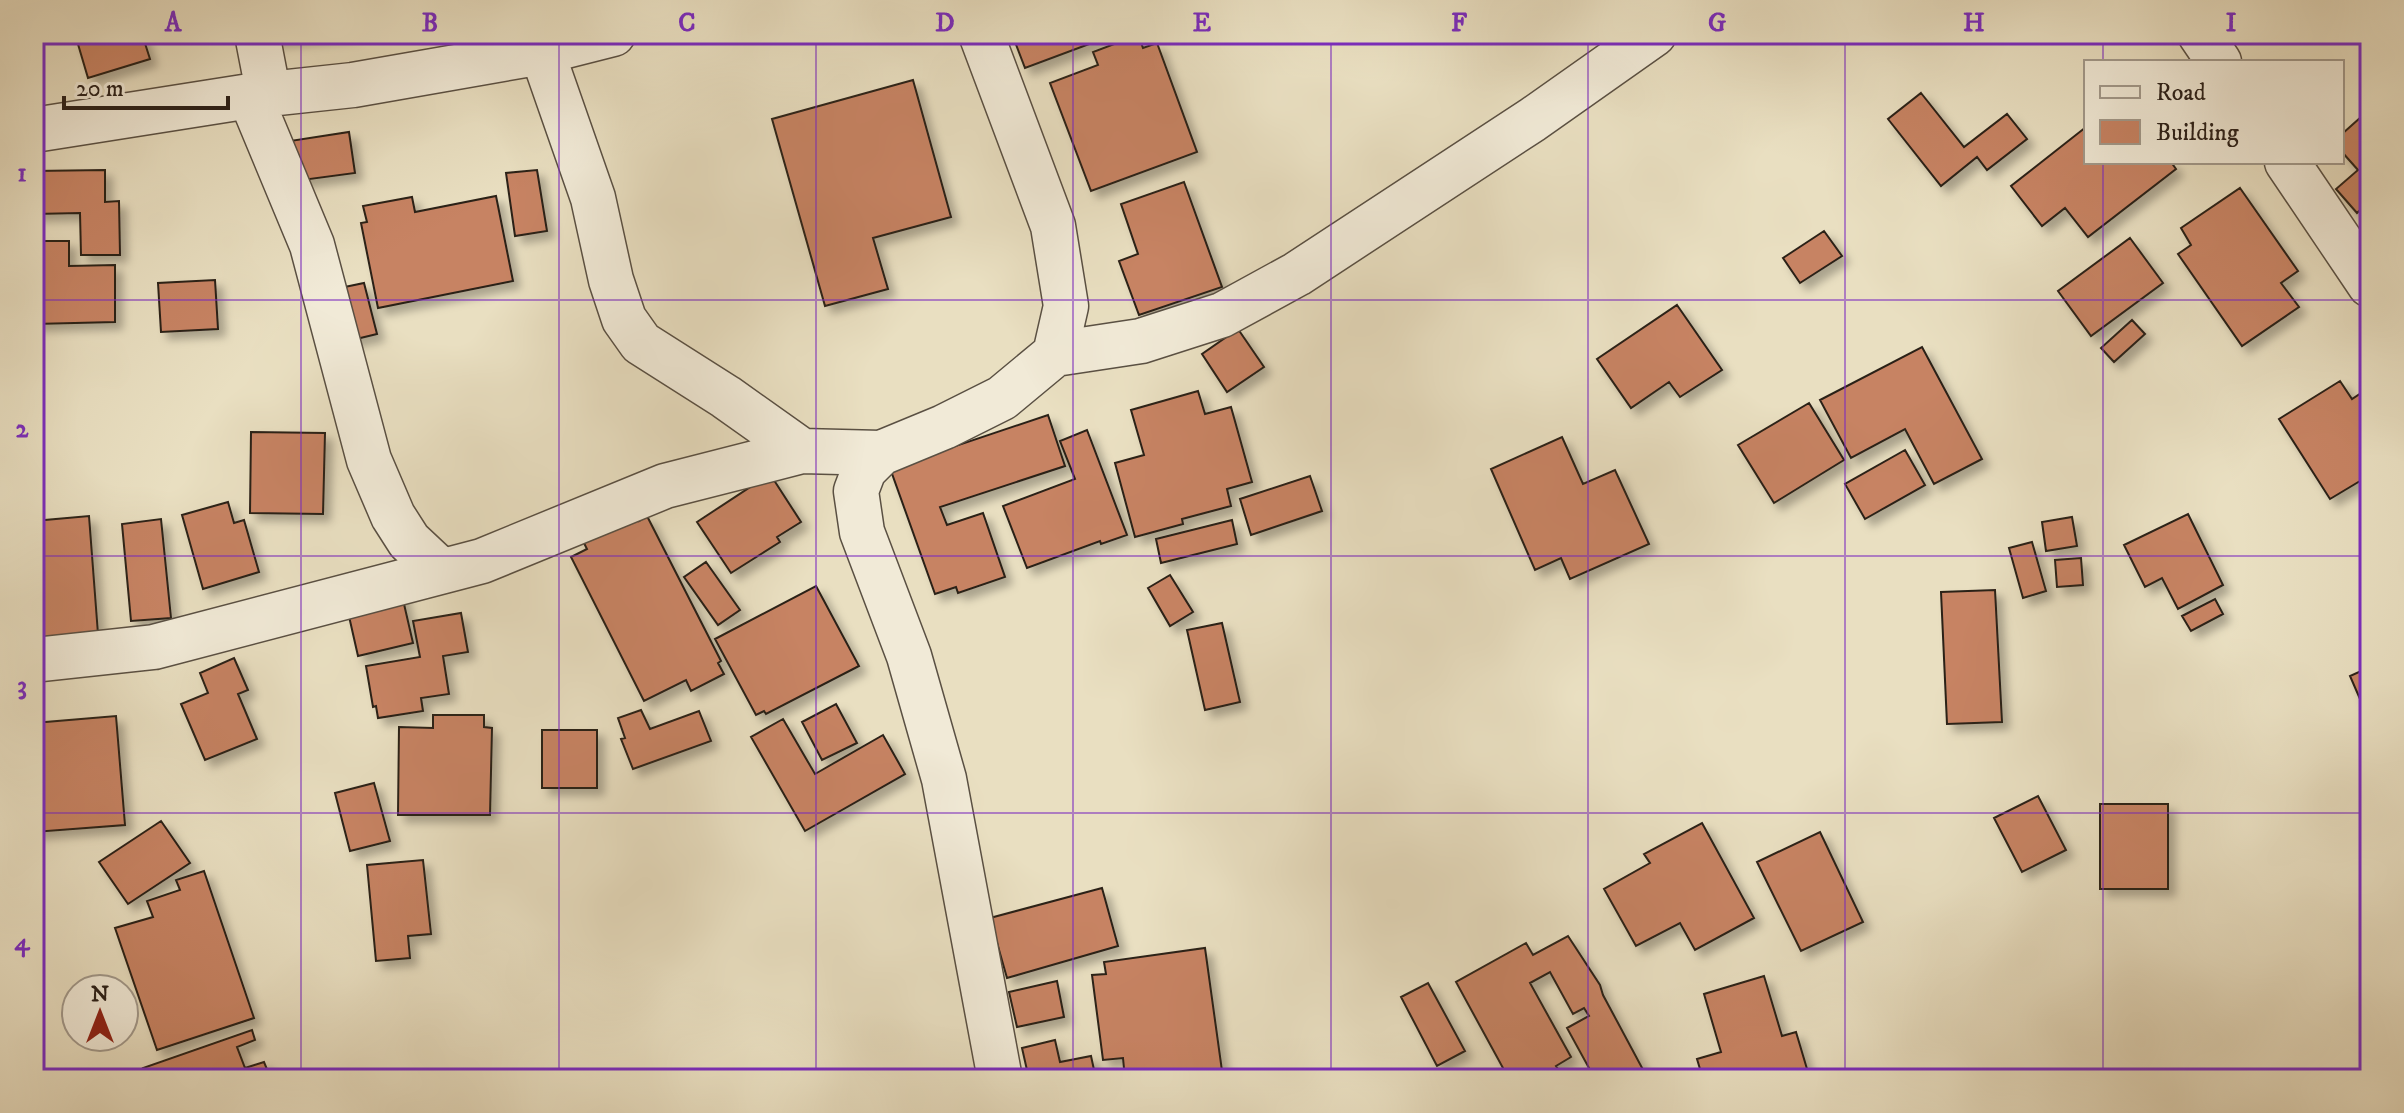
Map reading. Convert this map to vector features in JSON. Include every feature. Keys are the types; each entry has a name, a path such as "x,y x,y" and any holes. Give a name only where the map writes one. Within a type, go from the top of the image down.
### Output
{"street":[{"path":"257,34 259,96 312,245 369,460 393,516 409,541 441,571"},
{"path":"34,130 353,85 542,52 613,34"},
{"path":"981,34 1053,226 1066,306 1055,354"},
{"path":"1000,1079 944,779 909,656 862,532 856,491 864,470 881,453 944,427 1002,398 1055,354 1141,341 1222,315 1297,274 1532,120 1654,34"},
{"path":"2200,34 2218,60"},
{"path":"542,52 593,198 611,280 624,319 641,343 726,397 802,451"},
{"path":"2288,164 2370,285"},
{"path":"34,660 154,647 482,561 665,486 802,451 881,453"}],"building":[{"path":"75,34 142,34 150,59 88,78"},
{"path":"270,34 353,34 270,40"},
{"path":"1012,34 1116,34 1025,68"},
{"path":"1138,35 1143,48 1157,43 1197,152 1091,191 1050,83 1098,65 1093,52"},
{"path":"913,80 951,217 873,238 888,289 825,306 772,119"},
{"path":"1921,93 1964,147 2007,114 2027,139 1987,170 1977,157 1941,186 1888,119"},
{"path":"2370,109 2370,201 2357,213 2336,189 2358,170 2344,154 2344,132"},
{"path":"2084,129 2084,164 2172,164 2176,169 2088,237 2065,208 2042,226 2011,186"},
{"path":"349,132 355,173 295,181 290,141"},
{"path":"105,170 105,202 119,201 120,255 81,255 80,213 34,214 34,171"},
{"path":"537,170 547,231 515,236 506,173"},
{"path":"1184,182 1222,287 1139,315 1119,261 1138,254 1121,204"},
{"path":"2240,188 2298,271 2281,283 2299,307 2242,346 2178,254 2191,245 2181,228"},
{"path":"496,196 513,281 378,308 361,223 367,222 363,206 412,197 415,212"},
{"path":"1824,231 1842,256 1800,283 1783,258"},
{"path":"2130,238 2163,283 2091,336 2058,291"},
{"path":"34,241 69,241 69,266 115,265 115,322 34,324"},
{"path":"215,280 218,329 161,332 158,283"},
{"path":"364,283 377,334 348,341 335,289"},
{"path":"1677,305 1722,370 1680,397 1669,382 1631,408 1597,359"},
{"path":"2132,320 2145,334 2114,362 2101,348"},
{"path":"1238,329 1264,367 1227,392 1202,354"},
{"path":"1922,347 1982,459 1934,484 1905,429 1851,458 1820,400"},
{"path":"2340,381 2352,399 2370,387 2370,475 2330,499 2279,419"},
{"path":"1198,391 1205,414 1231,407 1252,482 1227,489 1231,506 1182,519 1183,524 1135,537 1115,463 1144,455 1131,410"},
{"path":"1809,403 1844,460 1774,503 1738,445"},
{"path":"1048,415 1065,466 940,507 947,525 983,513 1005,577 958,593 956,587 935,594 890,468"},
{"path":"1087,430 1127,535 1101,544 1100,541 1027,568 1003,506 1075,479 1060,441"},
{"path":"251,432 325,433 323,514 250,513"},
{"path":"1562,437 1583,484 1615,470 1649,544 1570,579 1561,558 1535,570 1491,469"},
{"path":"1905,450 1925,485 1865,519 1845,484"},
{"path":"770,474 801,522 777,537 780,542 731,573 697,522"},
{"path":"1310,476 1322,511 1251,535 1240,499"},
{"path":"228,502 234,523 244,520 259,572 203,589 182,515"},
{"path":"631,506 639,521 647,516 721,661 718,663 724,674 691,691 686,680 644,701 571,557 587,549 579,533"},
{"path":"2188,514 2223,585 2178,609 2162,578 2145,587 2124,545"},
{"path":"89,516 98,634 34,639 34,521"},
{"path":"2072,517 2077,546 2046,551 2042,522"},
{"path":"161,519 171,618 131,621 122,524"},
{"path":"1232,520 1237,544 1161,563 1156,539"},
{"path":"2032,542 2046,591 2023,598 2009,548"},
{"path":"2081,558 2083,585 2057,587 2055,560"},
{"path":"706,562 740,610 718,625 684,577"},
{"path":"1170,575 1193,612 1170,626 1148,588"},
{"path":"816,586 859,666 766,714 764,711 756,715 715,639"},
{"path":"1995,590 2002,722 1947,724 1941,592"},
{"path":"401,591 413,643 358,656 346,603"},
{"path":"2215,599 2223,614 2191,631 2182,616"},
{"path":"461,613 468,652 443,656 449,694 421,698 423,711 378,718 366,666 420,657 413,621"},
{"path":"1222,623 1240,702 1205,710 1187,630"},
{"path":"234,658 248,690 238,694 257,739 205,760 181,704 208,693 200,673"},
{"path":"2370,667 2370,722 2350,676"},
{"path":"836,704 857,743 822,760 802,722"},
{"path":"641,710 650,729 699,711 711,741 633,769 621,739 625,738 618,718"},
{"path":"433,715 484,715 484,727 492,728 490,815 398,815 399,727 433,728"},
{"path":"116,716 125,825 34,832 34,723"},
{"path":"783,719 815,774 883,735 905,774 805,831 751,737"},
{"path":"542,730 597,730 597,788 542,788"},
{"path":"374,783 390,841 350,851 335,793"},
{"path":"2038,796 2066,850 2022,872 1994,818"},
{"path":"2100,804 2168,804 2168,889 2100,889"},
{"path":"161,821 190,863 128,904 99,862"},
{"path":"1702,823 1754,918 1695,950 1680,923 1636,946 1604,889 1650,863 1644,854"},
{"path":"1820,832 1863,922 1801,951 1757,862"},
{"path":"423,860 431,934 408,936 410,958 376,961 367,865"},
{"path":"204,871 254,1018 157,1050 140,1001 140,973 130,973 115,928 153,917 147,901 180,890 176,880"},
{"path":"1102,888 1118,946 1007,978 990,918"},
{"path":"1568,936 1600,985 1648,1079 1595,1079 1567,1028 1589,1016 1584,1008 1573,1014 1550,972 1530,983 1571,1057 1556,1066 1564,1078 1509,1079 1456,982 1526,943 1533,955"},
{"path":"1205,948 1223,1078 1125,1079 1123,1058 1103,1060 1092,975 1106,974 1104,962"},
{"path":"1764,976 1782,1036 1796,1032 1810,1079 1703,1079 1697,1059 1721,1052 1704,994"},
{"path":"1057,981 1064,1017 1017,1027 1009,992"},
{"path":"1428,983 1465,1051 1437,1066 1401,997"},
{"path":"252,1030 255,1040 237,1047 245,1068 264,1062 271,1079 122,1079 143,1068"},
{"path":"1055,1040 1060,1062 1091,1056 1096,1079 1029,1079 1022,1048"}]}
